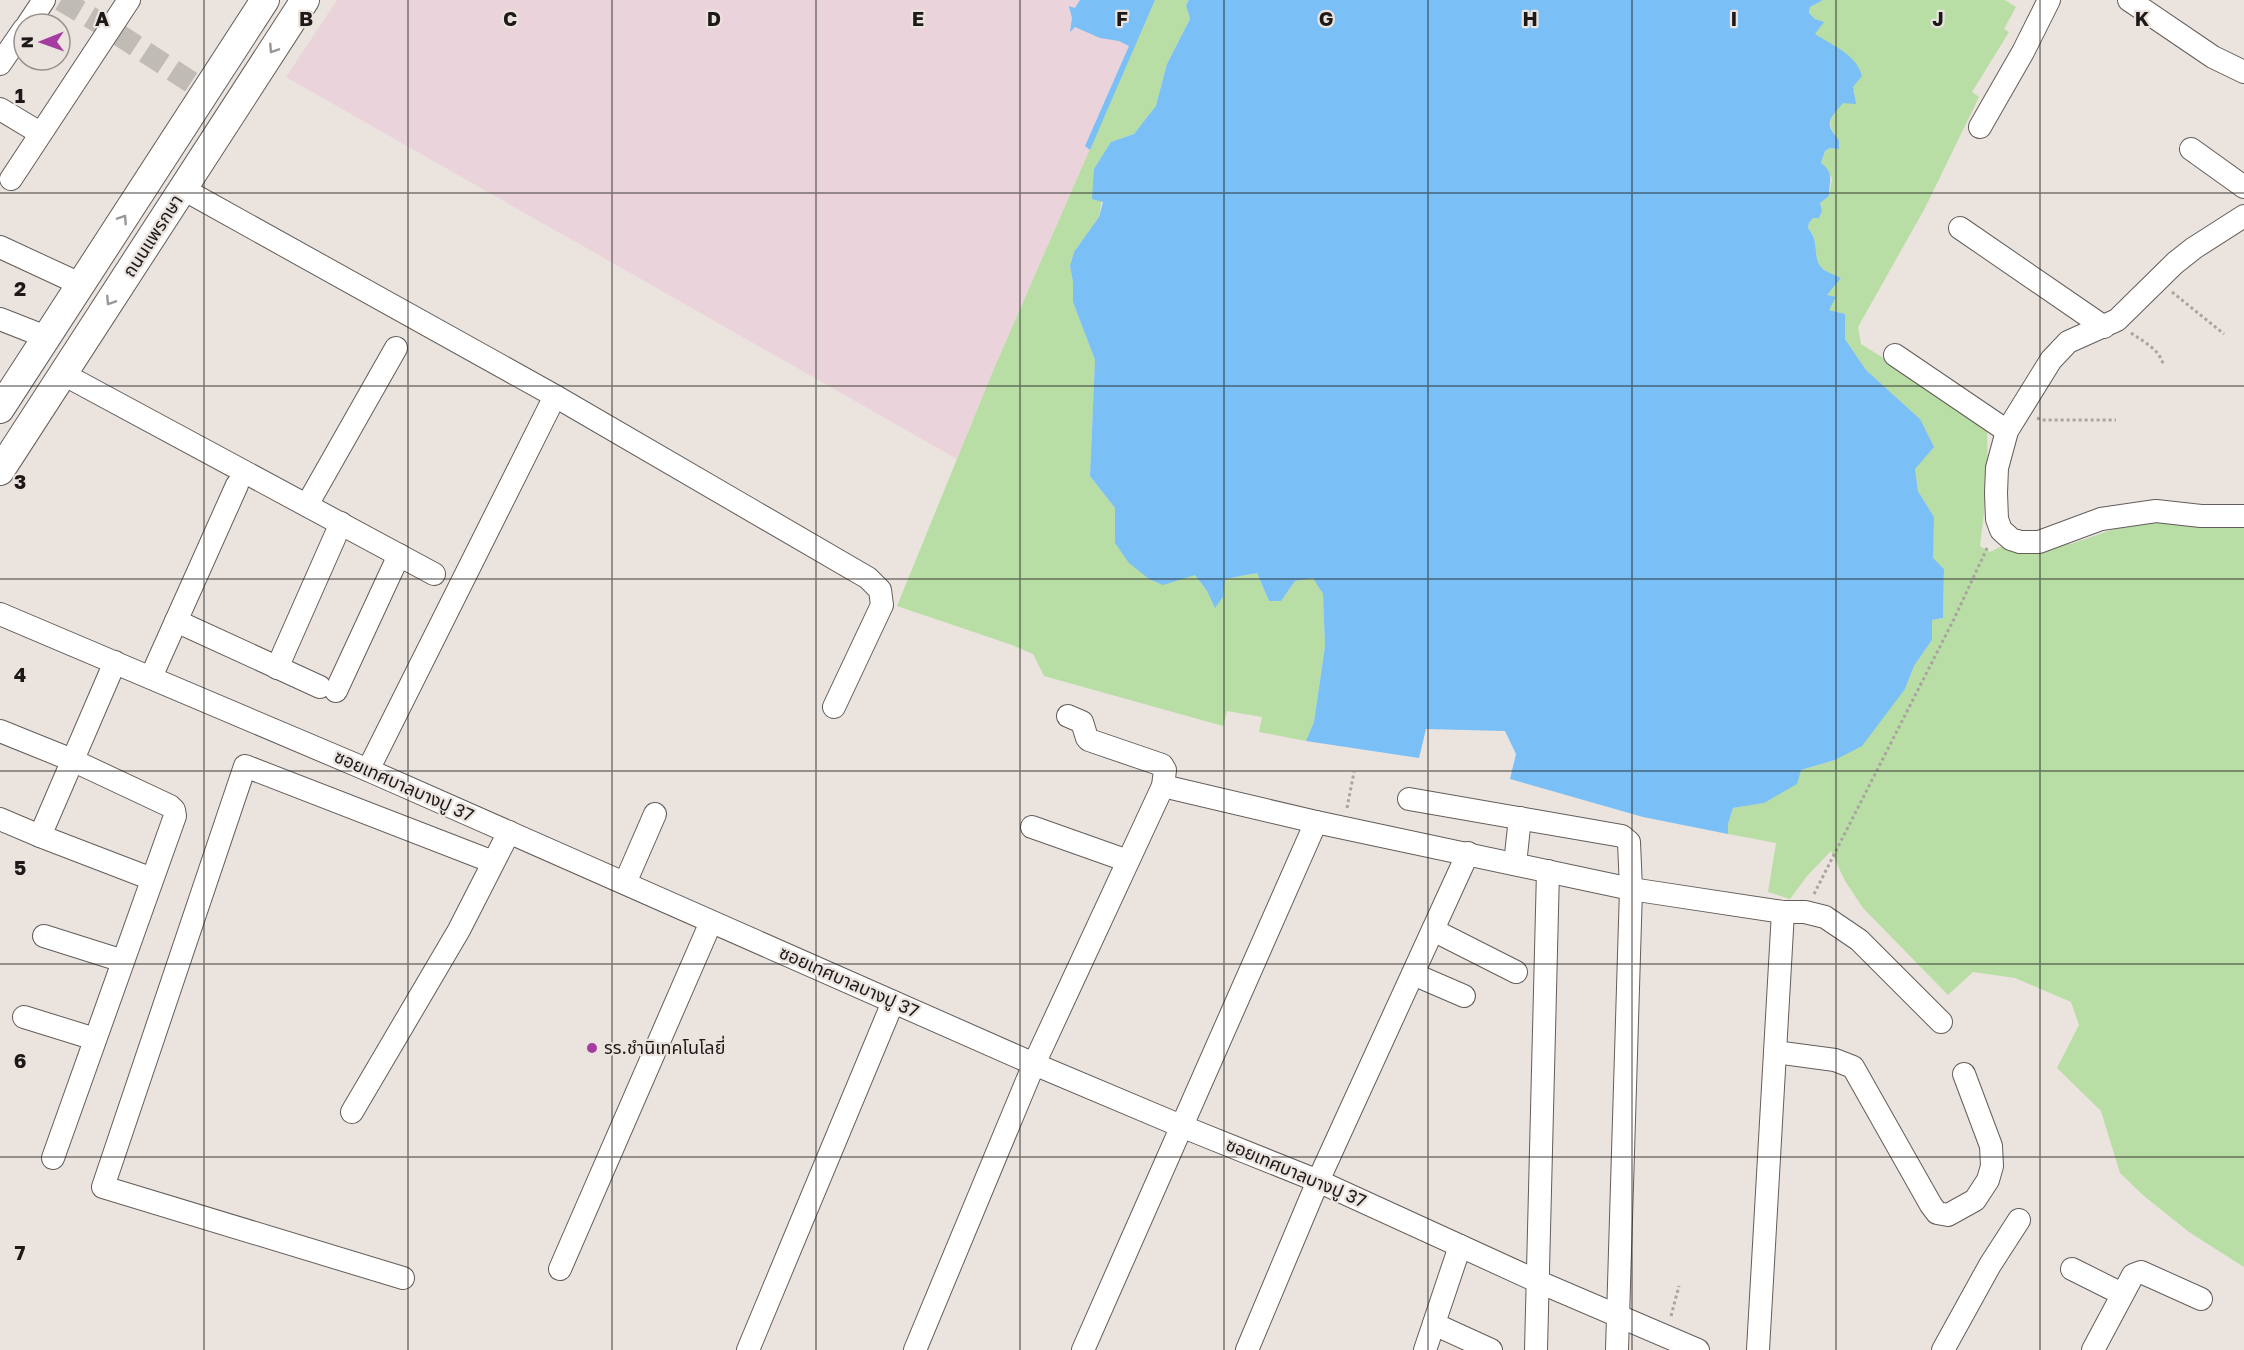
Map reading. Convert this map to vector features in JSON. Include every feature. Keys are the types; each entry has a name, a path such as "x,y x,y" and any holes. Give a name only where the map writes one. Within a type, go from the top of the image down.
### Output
{"main road":[{"name":"ถนนแพรกษา","path":"0,409 265,0"},
{"name":"ถนนแพรกษา","path":"0,471 305,0"}],"street":[{"path":"11,179 129,0"},
{"path":"1980,128 2049,0"},
{"path":"2129,0 2212,57 2244,72"},
{"path":"0,64 12,46"},
{"path":"0,109 40,133"},
{"path":"2191,149 2244,187"},
{"path":"183,189 555,396 868,578 880,590 882,605 834,707"},
{"path":"2244,216 2194,249 2109,324 2068,342 2051,360 2007,430 1996,468 1997,519 2001,530 2011,539 2020,542 2039,542 2101,519 2156,511 2201,516 2244,516"},
{"path":"1960,228 2109,324"},
{"path":"0,247 80,285"},
{"path":"0,319 46,337"},
{"path":"307,505 396,348"},
{"path":"1895,355 2007,430"},
{"path":"63,374 434,574"},
{"path":"368,770 555,396"},
{"path":"151,677 237,485"},
{"path":"278,668 340,523"},
{"path":"176,621 328,689 399,555"},
{"name":"ซอยเทศบาลบางปู 37","path":"0,614 368,770 1034,1064 1318,1181 1698,1350"},
{"path":"40,836 115,662"},
{"path":"915,1350 1034,1064 1163,786 1165,770 1162,765 1089,740 1082,722 1068,716"},
{"path":"0,731 72,760 170,806 175,816 53,1158"},
{"path":"403,1278 103,1187 245,766 493,862"},
{"path":"1163,786 1343,828 1631,889 1825,917 1859,940 1941,1022"},
{"path":"1409,799 1622,836 1629,842 1631,889 1617,1350"},
{"path":"625,883 655,814"},
{"path":"1515,864 1520,818"},
{"path":"0,819 152,879"},
{"path":"1083,1350 1316,822"},
{"path":"1032,827 1128,861"},
{"path":"352,1112 459,930 509,832"},
{"path":"1247,1350 1318,1181 1468,853"},
{"path":"1536,1350 1548,871"},
{"path":"1758,1350 1775,1052 1794,912"},
{"path":"560,1269 711,922"},
{"path":"1433,930 1516,972"},
{"path":"44,936 123,961"},
{"path":"1413,974 1464,996"},
{"path":"748,1350 893,1002"},
{"path":"24,1017 95,1040"},
{"path":"1775,1052 1835,1060 1853,1067 1931,1205 1937,1213 1948,1215 1975,1200 1988,1180 1992,1166 1991,1146 1964,1074"},
{"path":"1943,1350 1990,1265 2019,1220"},
{"path":"1425,1350 1460,1246"},
{"path":"2072,1269 2122,1294"},
{"path":"2093,1350 2133,1275 2141,1272 2201,1299"},
{"path":"1434,1324 1491,1350"}],"path":[{"path":"2158,281 2224,334"},
{"path":"2109,324 2156,351 2163,364"},
{"path":"2022,404 2036,418 2042,420 2116,420"},
{"path":"1794,912 1832,859 1954,619 1986,548"},
{"path":"1343,828 1354,772"},
{"path":"1665,1336 1679,1286"}],"shaded area":[{"path":"337,0 1155,0 993,371 957,459 286,77"}],"green space":[{"path":"1155,0 1189,0 1186,5 1190,19 1167,64 1157,106 1134,134 1111,142 1099,217 1074,252 1070,266 1073,302 1095,360 1090,476 1115,508 1115,543 1195,575 1207,591 1223,597 1225,579 1257,573 1269,601 1281,601 1295,581 1313,577 1323,594 1325,646 1314,722 1306,741 1259,732 1262,717 1227,711 1223,726 1044,676 1033,654 897,606 993,371"},
{"path":"1823,0 2005,0 2016,7 2004,29 2009,32 1972,92 1979,97 1925,208 1858,327 1861,344 1974,415 1987,430 1988,480 1980,546 1990,552 2000,547 2071,544 2134,522 2178,521 2244,528 2244,1267 2189,1232 2144,1196 2120,1173 2101,1111 2057,1068 2079,1025 2071,1002 2015,978 1973,972 1948,995 1863,908 1845,881 1831,851 1807,876 1790,899 1768,892 1776,843 1728,834 1728,824 1733,808 1764,803 1801,770 1835,760 1905,689 1914,666 1932,640 1932,620 1943,618 1944,569 1932,558 1934,517 1918,491 1915,468 1920,419 1866,370 1845,339 1844,314 1829,310 1826,295 1841,278 1823,269 1819,264 1814,239 1808,228 1813,217 1819,218 1822,211 1820,203 1829,196 1832,178 1821,163 1825,151 1830,148 1839,149 1839,141 1831,126 1833,114 1855,93 1820,38 1814,34 1815,19 1809,13 1810,7"}],"water":[{"path":"1080,0 1155,0 1090,150 1085,146 1129,46 1119,41 1100,38 1075,27 1070,32 1072,18 1069,6 1075,8"},
{"path":"1189,0 1823,0 1810,7 1809,13 1815,19 1824,22 1815,34 1849,56 1859,68 1862,76 1853,87 1856,104 1843,103 1830,121 1831,129 1839,140 1839,149 1830,148 1825,151 1821,163 1830,174 1829,196 1820,203 1822,211 1819,218 1813,218 1808,228 1814,239 1819,265 1841,278 1827,295 1836,297 1829,310 1845,314 1845,339 1866,370 1920,419 1934,447 1915,469 1918,491 1934,517 1933,558 1944,569 1943,618 1932,620 1932,640 1914,666 1905,689 1862,746 1835,760 1801,770 1797,784 1764,803 1733,808 1728,824 1728,834 1643,817 1510,779 1516,754 1505,731 1426,729 1419,758 1306,741 1314,722 1325,646 1323,594 1313,578 1295,581 1281,601 1269,601 1257,573 1225,579 1223,597 1215,608 1207,591 1195,575 1163,585 1149,579 1129,563 1115,543 1115,508 1090,476 1095,360 1073,302 1070,266 1074,252 1099,217 1103,202 1092,199 1094,169 1111,142 1134,134 1156,106 1167,64 1190,19 1186,5"}],"tunnel":[{"path":"61,0 206,92"}],"place":[{"name":"รร.ชำนิเทคโนโลยี่","path":"592,1048"}]}
